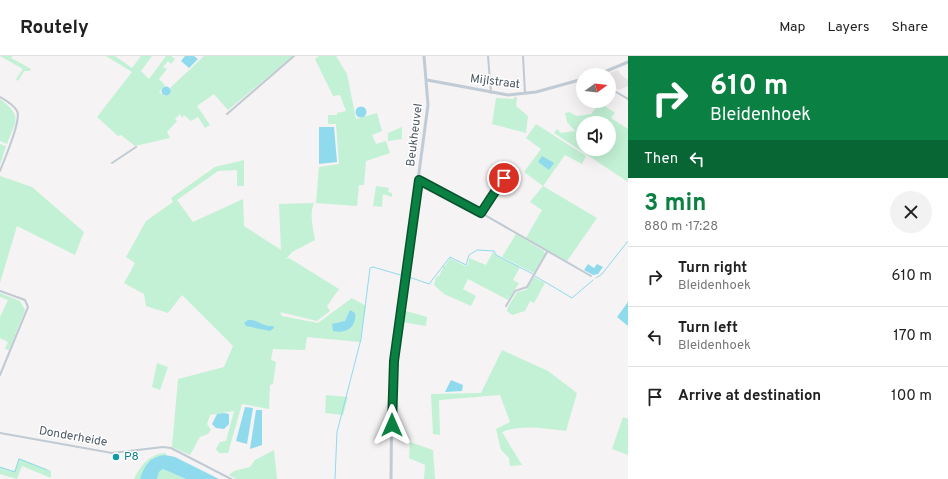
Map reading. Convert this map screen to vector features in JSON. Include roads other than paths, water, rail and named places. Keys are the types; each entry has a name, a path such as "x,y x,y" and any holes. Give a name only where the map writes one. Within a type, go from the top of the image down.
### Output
{"street":[{"path":"227,114 294,56"},
{"name":"Beukheuvel","path":"390,479 392,375 428,111 427,80 424,56"},
{"path":"488,56 491,93"},
{"path":"523,56 525,94"},
{"path":"614,68 628,62"},
{"name":"Mijlstraat","path":"427,80 491,93 525,94 576,81"},
{"path":"616,92 628,99"},
{"path":"0,96 16,109 18,114 14,131 0,171"},
{"path":"112,163 136,147"},
{"path":"481,213 504,178"},
{"path":"419,180 481,213 591,276"},
{"path":"506,306 515,291 527,287 547,252"},
{"path":"0,291 24,300 28,307 0,375"},
{"name":"Donderheide","path":"0,433 112,453 167,447 176,450 231,479"}],"water":[{"path":"185,56 194,56 198,59 189,68 181,61"},
{"path":"164,87 168,87 170,91 168,95 164,95 162,93 162,89"},
{"path":"359,107 363,107 365,108 365,116 359,117 356,114 356,110"},
{"path":"319,127 334,127 337,162 319,164"},
{"path":"542,156 554,163 549,170 538,162"},
{"path":"588,264 594,268 597,264 603,267 598,274 593,275 584,270"},
{"path":"628,302 628,326 617,317"},
{"path":"350,310 355,313 352,326 346,330 338,332 333,331 332,324 345,321"},
{"path":"248,320 273,326 274,328 270,331 246,326 244,323"},
{"path":"451,380 463,385 462,391 445,392"},
{"path":"245,407 253,408 247,444 236,441"},
{"path":"256,410 262,410 262,445 250,449"},
{"path":"217,414 229,414 229,424 224,429 216,428 212,424"},
{"path":"165,455 175,457 219,479 186,479 163,469 159,472 157,479 140,479 148,462"}],"waterway":[{"path":"596,278 602,274 628,241"},
{"path":"409,277 429,284 450,257 466,265 469,255 477,250 494,251 496,255 533,274"},
{"path":"335,479 337,432 361,339 370,268 373,267 404,276"},
{"path":"535,276 572,298 593,280"},
{"path":"0,467 15,472 19,459 47,470"}],"place":[{"name":"P8","path":"116,457"}]}
